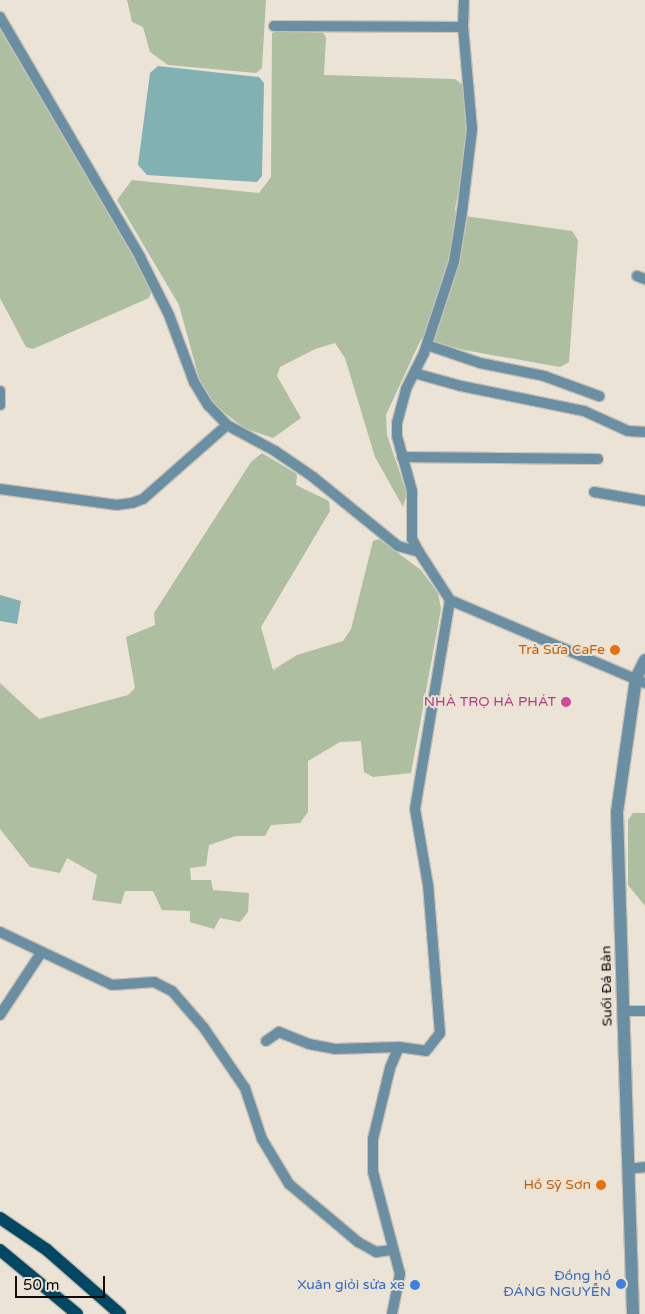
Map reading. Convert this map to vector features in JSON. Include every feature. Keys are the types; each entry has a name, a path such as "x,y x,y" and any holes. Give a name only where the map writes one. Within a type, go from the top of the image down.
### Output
{"main road":[{"path":"0,1218 47,1250 120,1314"},
{"path":"0,1250 77,1314"}],"street":[{"path":"464,0 463,27 471,100 468,170 454,262 427,345 414,373 397,423 402,457 412,491 412,539 450,600 640,681"},
{"path":"0,17 140,257 169,315 194,382 208,405 227,425 275,451 313,477 398,546 419,552"},
{"path":"274,26 463,27"},
{"path":"427,345 480,363 544,376 599,396"},
{"path":"414,373 584,411 628,431 645,432"},
{"path":"0,391 0,405"},
{"path":"0,489 117,505 132,503 143,499 227,425"},
{"path":"402,457 598,458"},
{"path":"594,492 645,501"},
{"path":"266,1042 279,1032 309,1044 335,1048 399,1047 426,1051 440,1033 428,885 416,809 433,688 450,600"},
{"name":"Suối Đá Bàn","path":"633,1314 617,812 645,660"},
{"path":"0,932 112,985 154,982 172,991 204,1028 245,1088 262,1139 289,1184 358,1242 376,1252 392,1250"},
{"path":"0,1015 41,953"},
{"path":"623,1010 645,1011"},
{"path":"392,1314 401,1279 392,1250 372,1153 390,1068 399,1047"},
{"path":"629,1169 645,1167"}],"green space":[{"path":"127,0 266,0 262,68 256,73 168,65 150,52 143,27 132,22"},
{"path":"0,23 152,290 149,298 33,349 26,347 0,298"},
{"path":"281,30 323,33 326,37 324,75 455,79 463,85 466,115 466,152 455,209 457,215 572,231 578,240 569,362 560,367 464,350 421,339 386,415 387,435 407,494 403,507 375,457 345,358 335,343 315,349 280,367 277,376 301,418 273,438 244,428 216,406 200,382 179,305 117,200 132,180 259,193 271,177 272,33"},
{"path":"262,453 297,474 296,485 329,501 330,511 261,627 273,670 297,655 343,641 351,629 373,541 379,539 421,570 438,593 441,609 411,773 373,777 364,772 361,741 340,742 308,761 308,812 300,823 271,825 265,836 236,836 209,845 206,866 190,868 191,880 211,880 213,890 249,893 248,912 240,922 220,918 214,929 190,922 190,911 162,910 153,891 125,891 121,904 92,900 97,875 67,858 60,873 30,867 0,829 0,683 39,719 128,695 135,688 126,637 155,625 154,613 251,462"},
{"path":"633,813 645,813 645,906 628,885 628,820"}],"water":[{"path":"158,66 259,77 264,83 262,176 257,182 147,175 138,165 150,73"},
{"path":"0,595 21,601 17,624 0,621"}],"place":[{"name":"Trà Sữa CaFe","path":"615,650"},
{"name":"NHÀ TRỌ HÀ PHÁT","path":"566,702"},
{"name":"Hồ Sỹ Sơn","path":"601,1185"},
{"name":"Đồng hồ ĐÁNG NGUYỄN","path":"621,1284"},
{"name":"Xuân giỏi sửa xe","path":"415,1285"}]}
